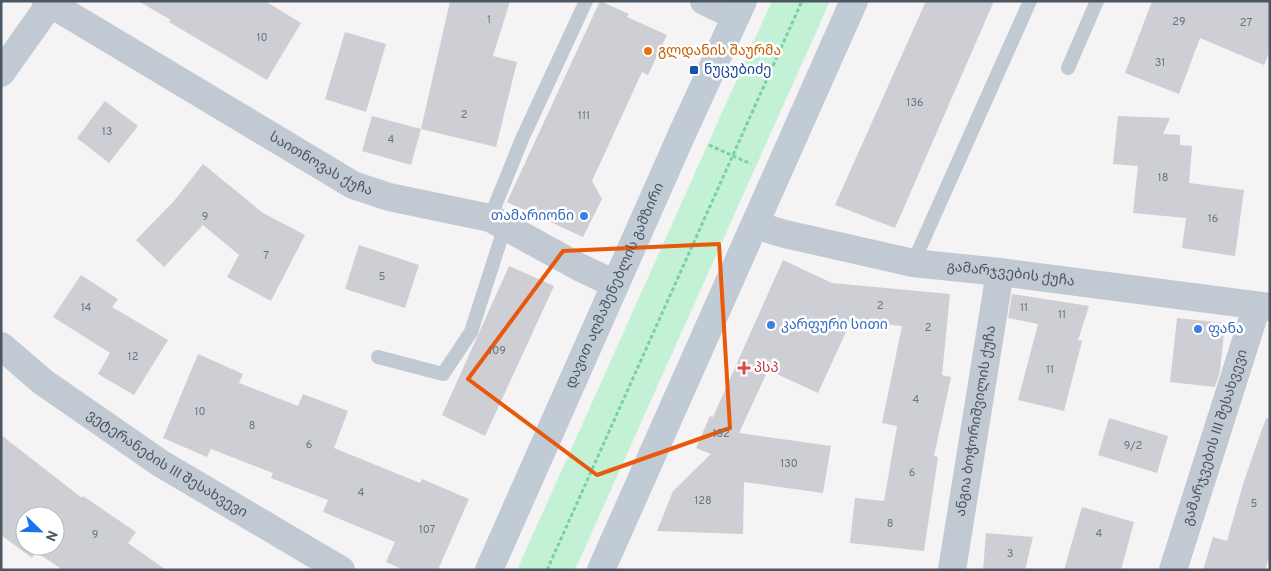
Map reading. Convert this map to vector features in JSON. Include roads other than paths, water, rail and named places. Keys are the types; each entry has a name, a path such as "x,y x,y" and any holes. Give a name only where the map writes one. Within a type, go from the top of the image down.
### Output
{"main road":[{"path":"601,570 854,1"},
{"name":"დავით აღმაშენებლის გამზირი","path":"489,570 682,134 740,9"}],"street":[{"path":"704,1 740,9"},
{"name":"საითნოვას ქუჩა","path":"48,3 353,185 389,196 498,222 578,267 615,284"},
{"path":"1,73 48,3"},
{"name":"გამარჯვების ქუჩა","path":"755,225 785,234 913,263 1000,272 1263,306"},
{"name":"ანგია ბოჭორიშვილის ქუჩა","path":"952,570 1000,272"},
{"name":"გამარჯვების III შესახვევი","path":"1173,570 1263,306"},
{"name":"ვეტერანების III შესახვევი","path":"1,346 43,382 160,463 341,570"}],"lane":[{"path":"378,357 443,374 471,332 498,222 522,140 586,1"},
{"path":"913,263 1030,1"},
{"path":"1068,68 1097,1"}],"place":[{"name":"გლდანის შაურმა","path":"648,51"},
{"name":"ნუცუბიძე","path":"694,70"},
{"name":"თამარიონი","path":"584,216"},
{"name":"კარფური სითი","path":"771,325"},
{"name":"ფანა","path":"1198,329"},
{"name":"პსპ","path":"744,368"}]}
